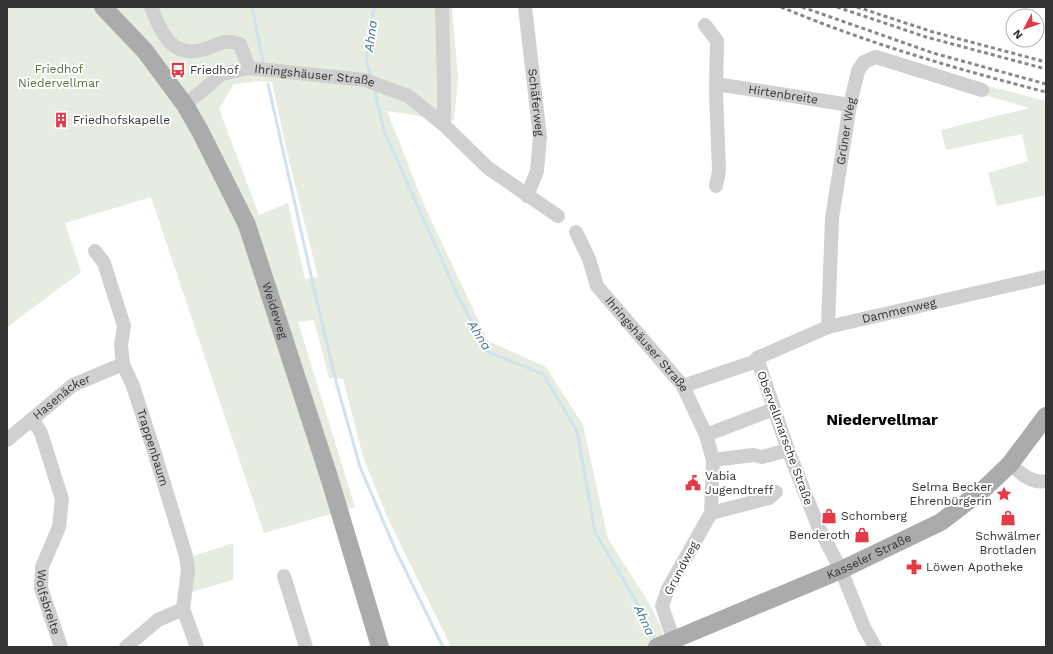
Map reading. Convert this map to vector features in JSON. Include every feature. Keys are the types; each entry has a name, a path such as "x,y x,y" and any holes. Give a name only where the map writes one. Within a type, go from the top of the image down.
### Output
{"main road":[{"name":"Weideweg","path":"103,7 145,51 185,106 200,132 247,226 328,472 380,647"},
{"name":"Kasseler Straße","path":"657,647 841,570 941,522 985,488 1010,464 1046,416"}],"street":[{"path":"151,7 167,41 178,48 190,52 207,48 224,40 232,41 240,44 249,68"},
{"path":"442,7 444,125"},
{"name":"Schäferweg","path":"525,7 540,137 537,171 527,196"},
{"path":"705,25 717,41 716,84 719,171 716,186"},
{"name":"Grüner Weg","path":"828,327 832,218 850,105 858,72 864,62 876,56 982,90"},
{"name":"Ihringshäuser Straße","path":"185,106 222,74 249,68 372,82 408,96 444,125 488,168 558,216"},
{"name":"Hirtenbreite","path":"716,84 850,105"},
{"name":"Ihringshäuser Straße","path":"576,232 589,258 597,286 683,386 706,435 712,460 711,512"},
{"name":"Trappenbaum","path":"95,252 104,263 124,326 122,344 123,364 133,386 156,454 186,556 188,570 183,609 197,647"},
{"name":"Dammenweg","path":"683,386 757,360 828,327 1046,277"},
{"name":"Obervellmarsche Straße","path":"757,360 788,450 818,526 841,570 864,627 875,647"},
{"name":"Hasenäcker","path":"7,440 73,386 123,364"},
{"path":"706,435 774,409"},
{"name":"Wolfsbreite","path":"33,420 41,433 62,499 58,527 42,567 41,588 61,647"},
{"path":"712,460 753,455 762,457 788,450"},
{"path":"1010,464 1025,477 1042,482 1046,481"},
{"path":"711,512 769,498 776,492"},
{"name":"Grundweg","path":"676,647 662,606 668,589 711,512"},
{"path":"284,576 306,647"},
{"path":"126,647 158,620 183,609"}],"green space":[{"name":"Friedhof Niedervellmar","path":"7,7 452,7 458,78 454,121 387,111 425,207 488,341 546,367 583,425 608,539 648,601 661,627 666,647 451,647 388,519 363,457 343,379 329,378 314,320 298,322 355,507 264,533 151,197 65,223 81,272 7,327","holes":["258,81 272,82 286,148 318,277 305,279 288,203 259,215 219,109 234,84"]},
{"path":"984,85 1046,101 1046,195 997,206 988,173 1028,161 1022,134 946,150 941,130 1029,108 981,94"},
{"path":"233,543 233,580 192,592 191,557"}],"waterway":[{"path":"252,7 263,62"},
{"name":"Ahna","path":"371,77 366,59 374,7"},
{"path":"268,84 317,302 337,385 360,467 396,551 443,647"},
{"name":"Ahna","path":"374,88 384,131 458,296 488,352 543,374 577,431 595,532 649,623 655,641"}],"railway":[{"path":"781,7 879,44 979,74 1046,92"},
{"path":"802,7 933,53 1046,84"},
{"path":"837,7 926,37 1046,69"},
{"path":"857,7 933,32 1046,62"}],"place":[{"name":"Friedhof","path":"178,70"},
{"name":"Friedhofskapelle","path":"61,120"},
{"name":"Vabia Jugendtreff","path":"693,483"},
{"name":"Selma Becker Ehrenbürgerin","path":"1004,494"},
{"name":"Schomberg","path":"829,516"},
{"name":"Schwälmer Brotladen","path":"1008,518"},
{"name":"Benderoth","path":"862,535"},
{"name":"Löwen Apotheke","path":"914,567"}],"district":[{"name":"Niedervellmar","path":"882,419"}]}
